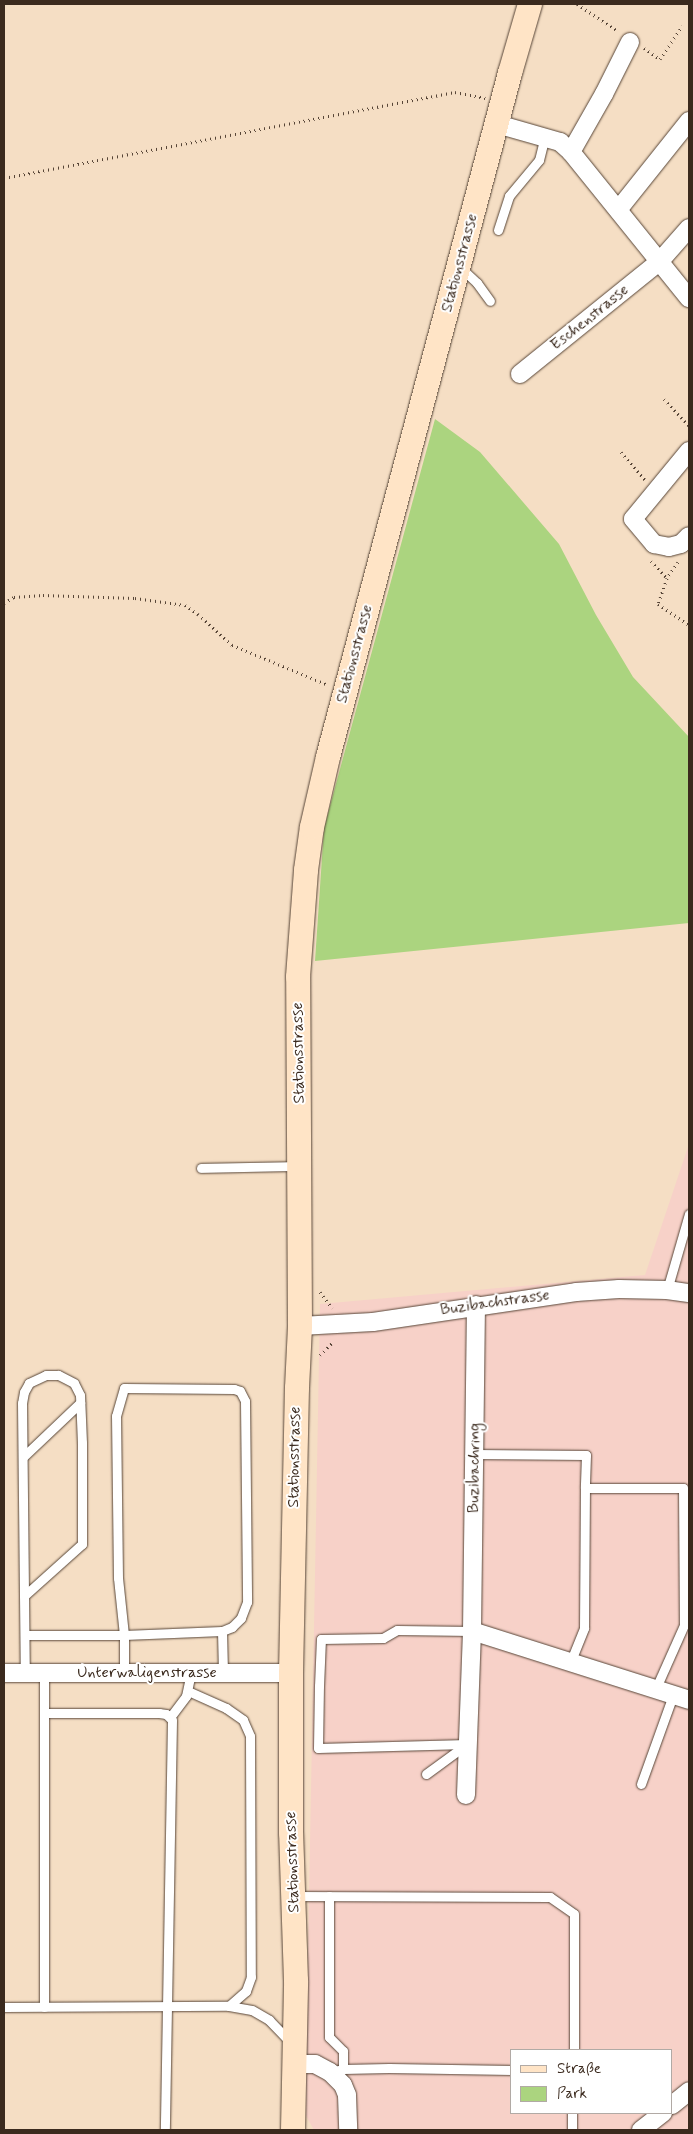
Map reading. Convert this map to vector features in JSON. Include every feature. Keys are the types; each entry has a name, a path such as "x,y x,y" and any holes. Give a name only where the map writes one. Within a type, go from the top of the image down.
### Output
{"main road":[{"name":"Stationsstrasse","path":"293,2130 295,2056 294,1896 291,1833 290,1672 296,1388 300,1326 301,1166 298,987 303,900 312,827 345,692 499,113 530,4"}],"street":[{"path":"571,152 631,41"},
{"path":"499,113 560,142 571,152 689,298"},
{"path":"618,210 689,121"},
{"name":"Eschenstrasse","path":"520,374 660,260 689,228"},
{"path":"689,450 633,519 654,544 681,544 689,536"},
{"name":"Buzibachstrasse","path":"300,1326 373,1322 576,1292 619,1289 667,1290 689,1293"},
{"name":"Buzibachring","path":"466,1795 472,1631 476,1306"},
{"path":"472,1631 681,1698"},
{"name":"Unterwaligenstrasse","path":"4,1673 290,1672"},
{"path":"295,2056 336,2070 347,2094 348,2130"},
{"path":"673,2105 689,2091"},
{"path":"641,2130 662,2114"}],"lane":[{"path":"498,230 509,196 539,160 545,136"},
{"path":"459,266 477,283 490,301"},
{"path":"201,1168 301,1166"},
{"path":"667,1290 689,1214"},
{"path":"24,1596 82,1544 80,1395 74,1384 58,1375 46,1375 29,1384 24,1392 22,1403 24,1596 25,1635 25,1673"},
{"path":"25,1635 124,1635 222,1631 232,1627 241,1618 246,1602 244,1395 234,1389 124,1388 116,1416 118,1578 124,1635 124,1674"},
{"path":"23,1457 80,1403"},
{"path":"475,1454 586,1455 584,1628 570,1663"},
{"path":"585,1488 683,1488 684,1625 655,1690"},
{"path":"467,1744 318,1748 321,1639 383,1638 396,1630 472,1631"},
{"path":"222,1631 223,1673"},
{"path":"44,1672 44,2007"},
{"path":"170,1716 182,1703 188,1691 191,1673"},
{"path":"188,1691 226,1708 243,1720 250,1736 251,1976 246,1991 229,2006"},
{"path":"641,1784 681,1698"},
{"path":"44,1713 159,1713 170,1716"},
{"path":"165,2130 173,1725 170,1716"},
{"path":"426,1774 467,1744"},
{"path":"294,1896 550,1896 574,1914 574,2049"},
{"path":"330,1896 329,2037 343,2051 336,2070 510,2070"},
{"path":"4,2007 168,2008 229,2006 252,2010 269,2020 295,2056"},
{"path":"572,2114 572,2130"}],"path":[{"path":"578,4 660,59 682,26"},
{"path":"4,178 455,92 499,113"},
{"path":"664,399 689,426"},
{"path":"621,452 655,492"},
{"path":"680,558 668,578 658,604 689,625"},
{"path":"4,603 14,597 43,595 135,598 185,605 198,614 232,645 345,692"},
{"path":"318,1285 324,1299 332,1306"}],"shaded area":[{"path":"689,1144 689,2130 314,2130 305,2114 320,1304 645,1275"}],"green space":[{"path":"435,419 480,452 559,544 596,615 633,677 689,737 689,923 315,961 324,828"}]}
